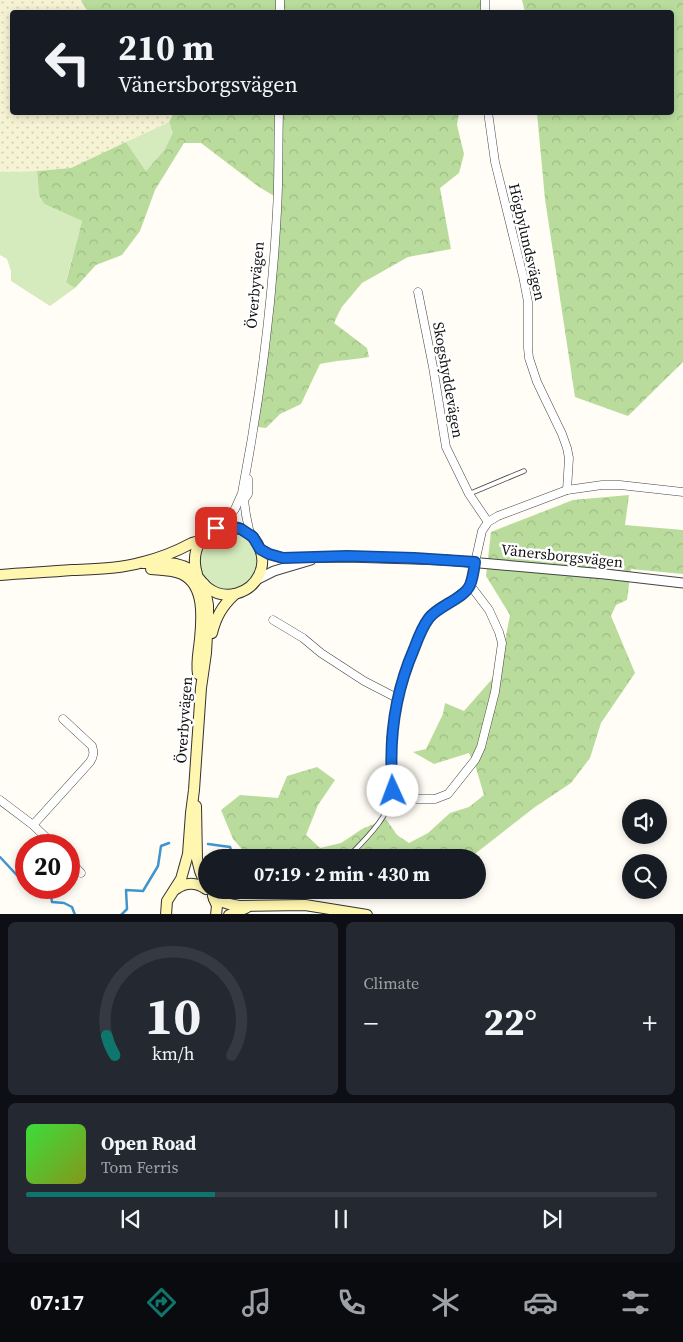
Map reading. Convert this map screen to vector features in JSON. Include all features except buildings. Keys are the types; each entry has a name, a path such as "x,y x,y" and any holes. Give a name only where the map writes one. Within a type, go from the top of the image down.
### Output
{"main road":[{"path":"142,563 184,548 221,527 236,527 250,534 260,549 262,565 256,580"},
{"path":"202,539 194,556 197,574 211,590 219,594 235,594"},
{"path":"0,575 115,567 142,563 171,563 182,566 197,574"},
{"path":"115,567 128,570 176,572 183,575 194,585 201,611 197,668 201,688"},
{"name":"Vänersborgsvägen","path":"235,594 246,590 256,580"},
{"name":"Överbyvägen","path":"166,914 167,901 181,879 188,854 201,688 206,653 208,611 204,584"},
{"name":"Överbyvägen","path":"206,653 215,619 227,601 235,594"},
{"name":"Överbyvägen","path":"194,790 197,814 198,862"},
{"path":"176,889 182,885 198,884"},
{"name":"Överbyvägen","path":"213,899 216,906 216,914"},
{"path":"221,899 229,904 249,907 305,905 367,914"},
{"path":"229,914 249,907"}],"street":[{"name":"Överbyvägen","path":"221,527 235,509 242,493 259,387 270,301 277,210 279,115"},
{"name":"Högbylundsvägen","path":"488,115 495,162 528,302 528,348 530,358 537,382 567,448 569,458 567,490"},
{"name":"Skogshyddevägen","path":"418,292 446,447 469,494 488,522"},
{"name":"Överbyvägen","path":"248,460 248,494 244,500 250,534"},
{"path":"470,585 489,610 502,642 494,692 481,747 475,760 448,794 435,800 400,796 392,785 392,738 397,698 407,666 422,628 430,616 465,591 470,585 482,531 488,522 498,516 567,490 602,485 620,485 683,492"},
{"name":"Vänersborgsvägen","path":"260,549 283,558 347,556 414,558 475,562 683,583"},
{"name":"Vänersborgsvägen","path":"256,580 274,571 318,558"},
{"path":"273,620 303,638 321,653 364,681 397,698"},
{"path":"32,825 94,757 92,746 63,719"},
{"path":"0,800 42,834"}],"lane":[{"path":"469,494 524,471"},
{"path":"355,849 381,818 392,798 392,785"}],"shaded area":[{"path":"0,0 81,0 87,10 10,10 10,115 173,115 169,122 71,168 0,172"}],"green space":[{"path":"81,0 482,0 481,10 87,10"},
{"path":"522,0 683,0 683,362 628,416 575,397 545,199 537,115 674,115 674,10 524,10"},
{"path":"172,115 459,115 457,125 464,154 459,173 440,188 451,249 408,257 362,283 341,308 334,323 367,348 369,357 320,364 301,404 280,414 266,428 258,427 266,365 281,200 259,187 201,143 184,143 155,190 140,231 122,255 96,265 75,288 66,282 82,221 44,204 39,195 37,171 71,168 126,142 146,171 165,149 173,132 169,122"},
{"path":"169,122 173,132 165,149 146,171 126,142"},
{"path":"37,171 39,195 44,204 82,221 66,281 75,288 50,306 11,281 11,271 7,259 0,255 0,172"},
{"path":"629,495 625,525 683,530 683,574 631,569 627,600 616,605 611,616 635,673 601,723 590,758 571,783 535,807 481,849 242,849 233,839 221,810 240,795 278,798 287,776 317,767 335,780 318,805 306,835 320,848 341,843 362,829 386,819 397,835 409,843 428,833 450,813 469,807 484,795 476,768 469,753 434,764 413,752 426,749 443,714 445,703 464,711 493,678 505,641 510,615 486,576 491,532 573,500"},
{"path":"222,531 234,531 249,539 257,554 257,566 249,581 234,589 222,589 207,581 199,566 199,554 207,539"}],"waterway":[{"path":"122,914 127,909 126,890 143,891 158,866 161,846 169,843"},
{"path":"208,844 230,847 231,849"},
{"path":"0,857 15,873"},
{"path":"52,899 52,902 64,903 72,907 75,914"}],"route":[{"path":"216,528 231,526 246,531 253,537 260,549 283,558 347,556 475,562 470,585 465,591 430,616 422,628 407,666 393,719 393,791"}]}
